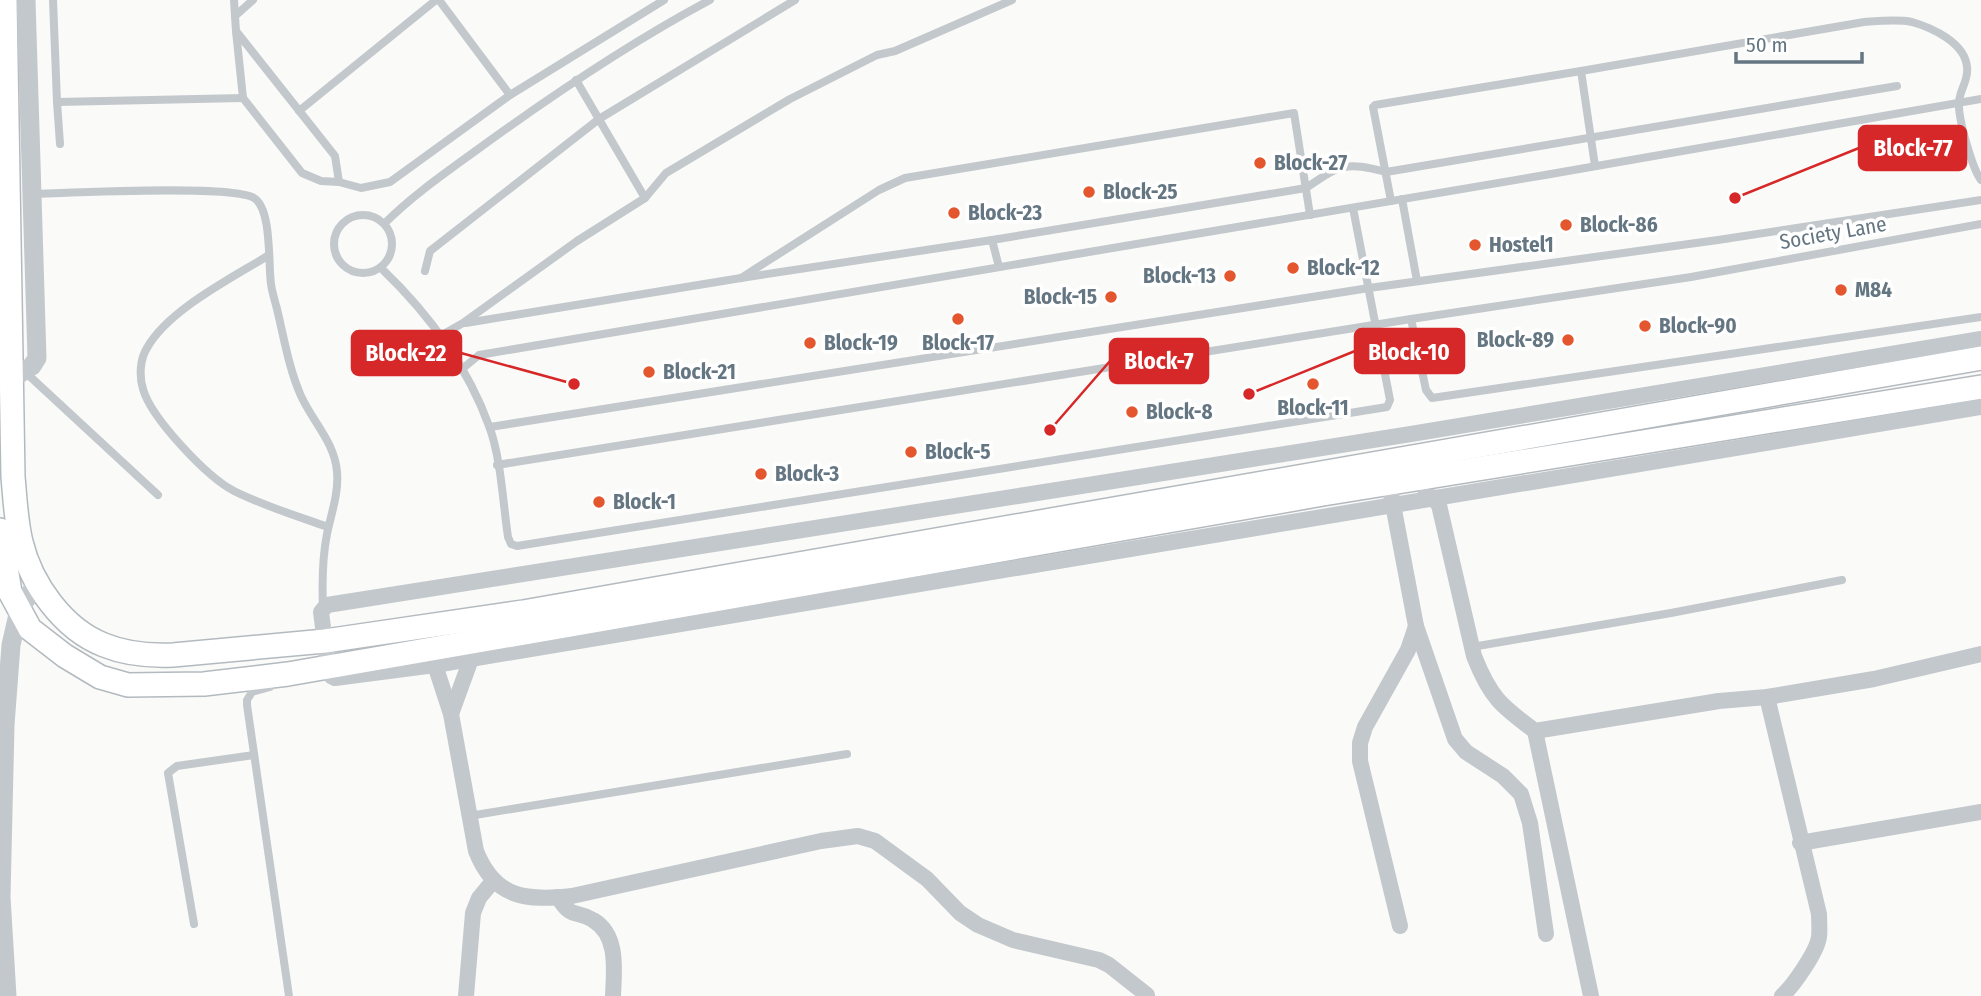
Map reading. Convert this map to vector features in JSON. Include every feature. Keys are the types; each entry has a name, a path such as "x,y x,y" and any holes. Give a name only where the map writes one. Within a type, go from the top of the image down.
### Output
{"main road":[{"path":"5,0 17,375 6,424 20,541 37,583 64,617 86,635 104,645 152,656 325,641 523,612 1981,358"},
{"path":"0,530 3,584 30,629 65,656 100,677 128,685 204,684 330,671 810,581 1396,489 1981,387"}],"street":[{"path":"17,375 32,366 37,358 26,0"},
{"path":"1981,339 1411,434 327,605 321,612 330,671 335,678 471,659 1396,489 1432,497 1981,408"},
{"path":"1396,489 1416,626 1455,739 1466,752 1503,776 1521,794 1530,823 1546,934"},
{"path":"1432,497 1440,510 1472,647 1483,679 1503,707 1535,731 1591,996"},
{"path":"3,584 27,559"},
{"path":"8,996 1,897 5,725 11,645 19,610 37,583"},
{"path":"1400,926 1360,761 1360,743 1365,727 1408,650 1416,626"},
{"path":"1535,731 1874,679 1981,654"},
{"path":"451,714 471,659"},
{"path":"435,665 451,714 476,851 482,866 493,881 507,891 523,897 558,897 821,841 858,836 875,841 927,879 960,913 978,925 1013,940 1099,960 1147,996"},
{"path":"1768,697 1800,843 1819,914 1819,936 1794,982 1782,996"},
{"path":"1800,843 1981,813"},
{"path":"466,996 473,913 479,898 493,881"},
{"path":"558,897 566,910 594,920 603,929 614,955 613,996"}],"lane":[{"path":"53,0 60,144"},
{"path":"234,0 243,98 302,173 321,181 339,182 361,188 390,182 510,95 664,0"},
{"path":"234,16 253,0"},
{"path":"299,111 438,0 510,95"},
{"path":"642,0 647,9"},
{"path":"385,223 407,201 552,96 710,0"},
{"path":"425,271 430,251 599,119 795,0"},
{"path":"442,335 463,323 577,241 645,198 666,173 790,99 877,55 895,51 1012,0"},
{"path":"1391,201 1373,107 1375,105 1864,22 1911,22 1958,46 1965,55 1967,78 1959,103 1970,157 1981,180"},
{"path":"236,31 335,156 339,182"},
{"path":"1581,71 1595,166"},
{"path":"576,80 645,198"},
{"path":"463,323 1306,188 1346,165 1362,165 1386,172 1896,86"},
{"path":"57,102 243,98"},
{"path":"462,369 479,355 1981,99"},
{"path":"741,278 879,190 905,178 1294,113 1310,215"},
{"path":"32,194 204,191 246,194 256,198 262,208 271,284 295,379 335,458 338,485 322,570 323,608"},
{"path":"1402,199 1417,281"},
{"path":"490,427 1369,288 1718,240 1981,200"},
{"path":"381,268 411,296 442,335 462,369 490,427 508,537 511,544 517,545 1387,407 1390,400 1353,208"},
{"path":"370,215 385,223 392,234 390,259 381,268 365,274 349,271 337,259 333,242 339,226 353,216 370,215"},
{"name":"Society Lane","path":"497,465 1377,324 1691,277 1981,224"},
{"path":"992,240 999,267"},
{"path":"269,255 204,295 163,327 146,349 141,368 143,389 164,423 211,475 241,494 328,527"},
{"path":"1411,319 1426,390 1432,398 1981,317"},
{"path":"17,375 158,495"},
{"path":"1472,647 1842,580"},
{"path":"289,996 247,700 252,692 330,671"},
{"path":"469,816 847,754"},
{"path":"194,925 168,773 177,766 254,755"}],"place":[{"name":"Block-27","path":"1260,163"},
{"name":"Block-25","path":"1089,192"},
{"name":"Block-77","path":"1735,198"},
{"name":"Block-23","path":"954,213"},
{"name":"Block-86","path":"1566,225"},
{"name":"Hostel1","path":"1475,245"},
{"name":"Block-12","path":"1293,268"},
{"name":"Block-13","path":"1230,276"},
{"name":"M84","path":"1841,290"},
{"name":"Block-15","path":"1111,297"},
{"name":"Block-17","path":"958,319"},
{"name":"Block-90","path":"1645,326"},
{"name":"Block-89","path":"1568,340"},
{"name":"Block-19","path":"810,343"},
{"name":"Block-21","path":"649,372"},
{"name":"Block-22","path":"574,384"},
{"name":"Block-11","path":"1313,384"},
{"name":"Block-10","path":"1249,394"},
{"name":"Block-8","path":"1132,412"},
{"name":"Block-7","path":"1050,430"},
{"name":"Block-5","path":"911,452"},
{"name":"Block-3","path":"761,474"},
{"name":"Block-1","path":"599,502"}]}
